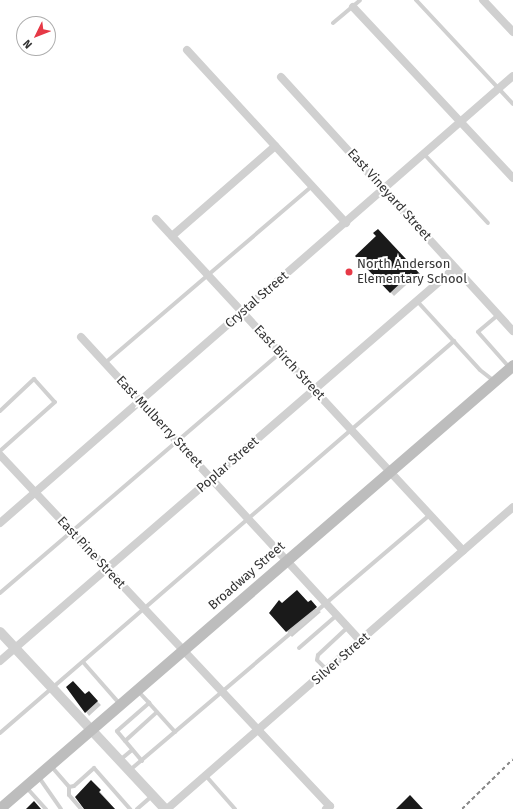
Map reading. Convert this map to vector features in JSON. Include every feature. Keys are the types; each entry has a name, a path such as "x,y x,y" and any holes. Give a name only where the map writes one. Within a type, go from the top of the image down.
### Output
{"main road":[{"name":"Broadway Street","path":"0,808 511,366"}],"street":[{"path":"483,0 513,32"},
{"path":"352,7 513,178"},
{"path":"188,50 346,223"},
{"name":"East Vineyard Street","path":"281,76 513,331"},
{"name":"Crystal Street","path":"0,523 384,190 513,76"},
{"path":"172,236 275,146"},
{"name":"East Birch Street","path":"156,219 463,551"},
{"name":"Poplar Street","path":"0,661 455,268"},
{"name":"East Mulberry Street","path":"81,337 361,641"},
{"name":"East Pine Street","path":"0,455 258,729 328,807"},
{"name":"Silver Street","path":"166,809 206,776 513,507"},
{"path":"0,632 152,796 166,809"}],"lane":[{"path":"333,23 360,0"},
{"path":"416,0 513,104"},
{"path":"424,154 488,223"},
{"path":"105,363 312,186"},
{"path":"418,301 480,370 494,381"},
{"path":"498,314 478,332 511,366"},
{"path":"0,733 454,341"},
{"path":"0,593 280,352"},
{"path":"0,411 34,380 55,402 0,451"},
{"path":"129,771 430,515"},
{"path":"299,648 337,615"},
{"path":"327,670 317,660 318,655 348,628"},
{"path":"83,662 120,705"},
{"path":"137,690 175,732"},
{"path":"142,761 118,734 118,729 149,703"},
{"path":"125,741 157,712"},
{"path":"120,761 132,750"},
{"path":"51,765 69,787 69,795 81,809"},
{"path":"69,787 74,786 94,768 130,809"},
{"path":"38,775 61,809"},
{"path":"206,776 235,809"},
{"path":"26,787 46,809"},
{"path":"137,809 152,796"}],"building":[{"path":"378,229 420,274 416,278 411,273 390,293 355,256 376,236 373,233"},
{"path":"297,590 308,602 311,600 317,607 286,632 269,613 279,600 282,603"},
{"path":"73,681 85,694 89,691 98,701 85,713 66,687"},
{"path":"91,780 101,790 99,792 115,809 84,809 75,797"},
{"path":"410,795 423,809 396,809"},
{"path":"34,801 41,809 26,809"}],"railway":[{"path":"462,809 513,759"}],"place":[{"name":"North Anderson Elementary School","path":"349,272"}]}
